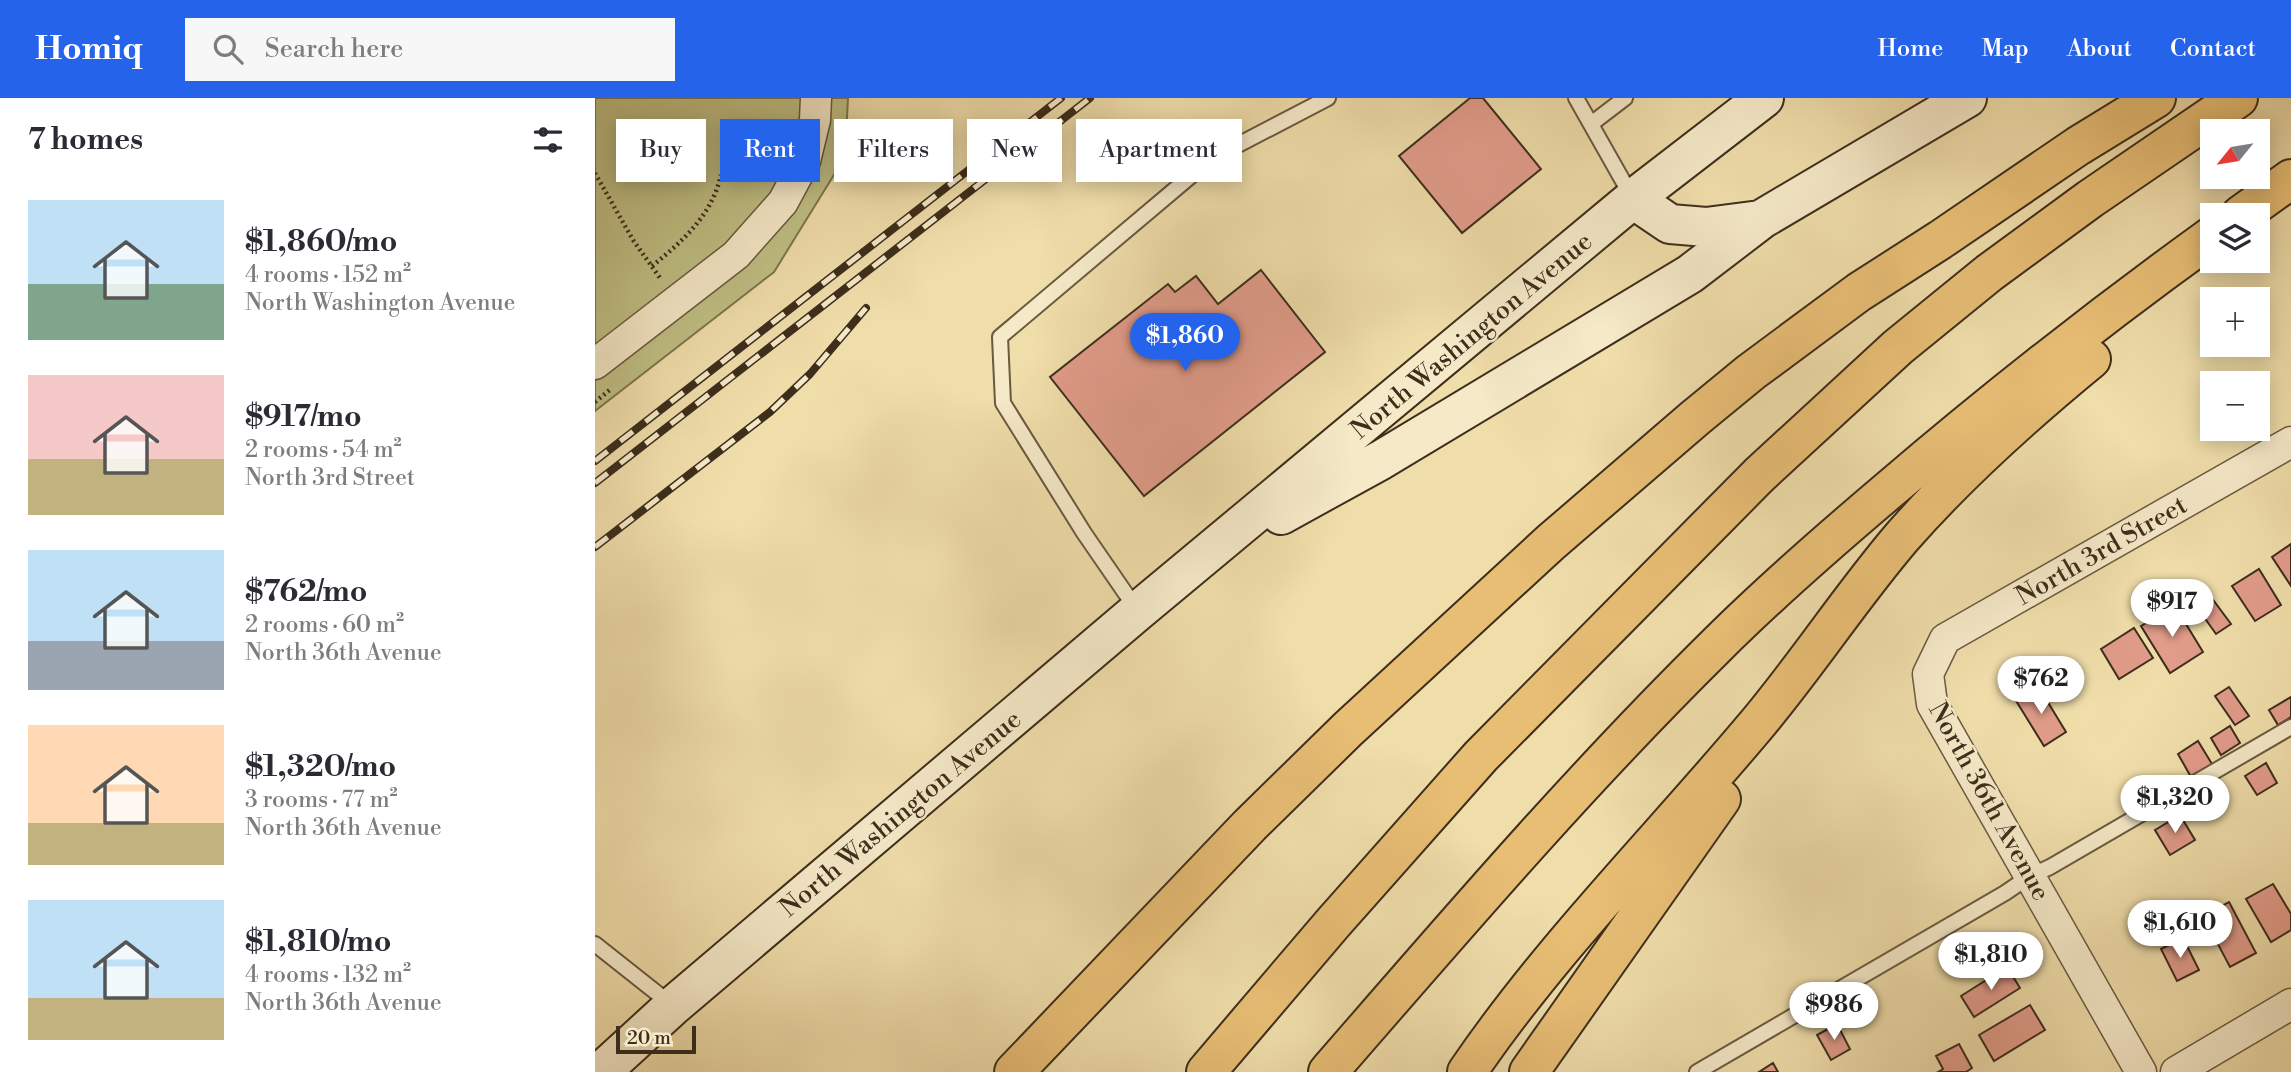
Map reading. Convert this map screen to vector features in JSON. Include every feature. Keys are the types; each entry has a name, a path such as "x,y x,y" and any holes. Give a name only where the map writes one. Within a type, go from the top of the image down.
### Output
{"highway":[{"path":"1014,1072 1250,825 1348,729 1530,560 1695,418 1751,372 1859,292 2078,146 2157,98"},
{"path":"1206,1072 1481,756 1759,475 1898,347 1989,273 2090,199 2238,98"},
{"path":"2258,203 2291,179"},
{"path":"2270,216 2291,199"},
{"path":"1328,1072 1571,797 1752,611 1828,542 1979,414 2200,245"},
{"path":"1467,1072 1503,1020 1567,940 1754,729 1902,538 1995,441 2058,386 2200,271"},
{"path":"1529,1072 1734,781 1754,729"}],"street":[{"path":"595,364 736,255 783,202 805,161 815,120 816,98"},
{"path":"1633,200 1763,98"},
{"name":"North Washington Avenue","path":"1202,558 1381,460 1690,274 1762,219 1967,98"},
{"name":"North Washington Avenue","path":"601,1072 673,1006 1137,611 1633,200 1670,223 1706,227 1762,219"},
{"name":"North 3rd Street","path":"1928,674 1945,639 2291,442"},
{"name":"North 36th Avenue","path":"1928,674 1933,704 2141,1072"},
{"path":"2176,1072 2291,1004"}],"lane":[{"path":"1137,611 1084,533 1003,403 1000,337 1211,159 1328,98"},
{"path":"1576,98 1633,200"},
{"path":"1591,124 1625,98"},
{"path":"1697,1072 2030,876 2291,727"},
{"path":"595,943 673,1006"}],"path":[{"path":"595,173 633,240 660,278"},
{"path":"652,266 701,221 717,192 720,179"}],"green space":[{"path":"595,98 848,98 847,119 834,119 834,175 774,272 595,411"}],"building":[{"path":"1470,98 1483,98 1541,169 1462,233 1399,156"},
{"path":"1261,270 1325,352 1144,496 1050,377 1168,284 1175,292 1196,276 1218,304"},
{"path":"2291,544 2291,586 2272,557"},
{"path":"2259,569 2281,605 2255,621 2232,586"},
{"path":"2208,593 2231,624 2216,634 2194,603"},
{"path":"2175,606 2203,652 2170,673 2141,626"},
{"path":"2134,628 2153,658 2119,679 2101,649"},
{"path":"2038,686 2066,732 2044,746 2015,699"},
{"path":"2229,687 2249,716 2235,725 2215,696"},
{"path":"2291,697 2291,717 2278,725 2269,710"},
{"path":"2230,726 2240,743 2221,755 2211,738"},
{"path":"2198,741 2212,764 2191,777 2178,754"},
{"path":"2266,763 2277,783 2257,795 2245,776"},
{"path":"2180,815 2195,840 2170,855 2155,830"},
{"path":"2273,884 2291,914 2291,930 2271,942 2246,899"},
{"path":"2229,902 2256,953 2230,967 2203,916"},
{"path":"2183,938 2199,970 2177,981 2161,949"},
{"path":"2007,967 2020,988 1974,1017 1961,996"},
{"path":"2030,1005 2045,1030 1994,1061 1979,1035"},
{"path":"1837,1024 1850,1049 1831,1060 1817,1035"},
{"path":"1959,1044 1972,1068 1966,1072 1938,1072 1943,1069 1936,1056"},
{"path":"1773,1063 1778,1072 1759,1072"}],"railway":[{"path":"595,461 1061,98"},
{"path":"595,483 1090,98"},
{"path":"595,547 770,412 810,374 866,308"}]}
